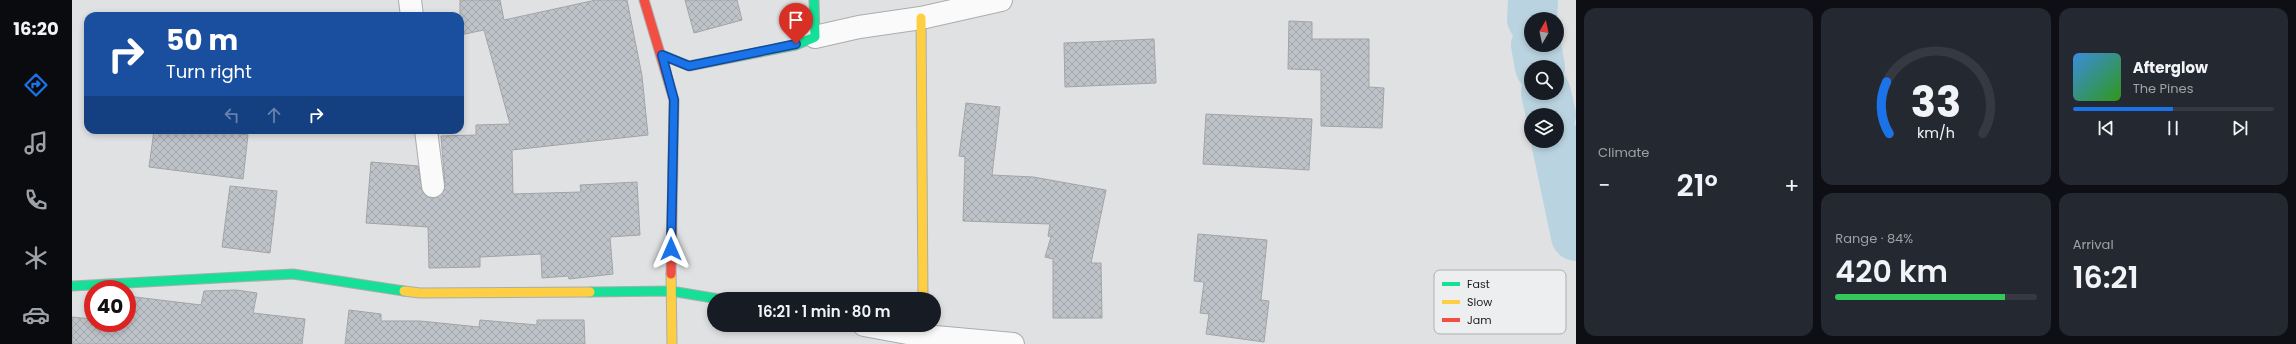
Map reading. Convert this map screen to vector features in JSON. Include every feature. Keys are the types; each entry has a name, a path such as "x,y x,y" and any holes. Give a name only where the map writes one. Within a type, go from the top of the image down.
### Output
{"street":[{"path":"410,0 412,12"},
{"path":"644,0 662,55 674,100 670,236 672,344"},
{"path":"814,0 815,37"},
{"path":"662,55 689,66 796,44 815,37 859,27 921,18 1001,0"},
{"path":"921,18 923,292"},
{"path":"426,134 433,186"},
{"path":"72,286 292,274 420,293 672,291 707,297"},
{"path":"936,332 1013,344"}],"building":[{"path":"460,0 500,0 504,20 596,0 627,0 642,76 648,135 512,150 513,194 581,192 580,185 637,182 640,235 610,237 613,274 569,279 568,276 542,278 541,254 480,257 480,267 429,268 428,227 366,223 371,162 418,166 423,193 428,197 435,198 444,191 445,185 441,136 476,135 476,125 510,124 484,30 464,34 464,12 460,12"},
{"path":"685,0 737,0 742,20 694,33"},
{"path":"1289,21 1312,22 1312,39 1369,39 1369,87 1384,88 1382,128 1321,126 1321,70 1288,69"},
{"path":"1154,39 1156,83 1065,87 1064,43"},
{"path":"966,103 1000,107 992,175 1033,177 1106,190 1091,263 1101,263 1102,318 1053,318 1053,259 1045,257 1051,237 1048,236 1050,224 963,221 965,157 959,156"},
{"path":"1206,114 1312,119 1309,170 1203,164"},
{"path":"153,134 248,135 243,179 149,167"},
{"path":"230,186 277,191 270,253 222,247"},
{"path":"1198,234 1267,240 1261,300 1269,301 1264,342 1206,334 1209,314 1200,313 1204,282 1194,281"},
{"path":"236,290 257,293 253,313 305,319 302,344 72,344 72,317 84,318 84,332 136,332 136,297 201,305 204,291"},
{"path":"349,310 381,314 381,321 420,321 479,327 480,320 537,325 537,320 584,320 585,344 345,344"}],"waterway":[{"path":"1532,12 1533,0"},
{"path":"1537,52 1539,60"},
{"path":"1548,100 1549,108"},
{"path":"1557,148 1576,236"}],"traffic: fast":[{"path":"662,55 689,66 796,45 815,37 814,0"},
{"path":"72,286 293,274 404,291"},
{"path":"590,292 671,291 707,297"}],"traffic: slow":[{"path":"921,18 923,292"},
{"path":"671,274 672,344"},
{"path":"404,291 420,293 590,292"}],"traffic: jam":[{"path":"644,0 674,100 671,274"}],"route":[{"path":"671,249 670,236 674,100 662,55 689,66 796,44"}]}
